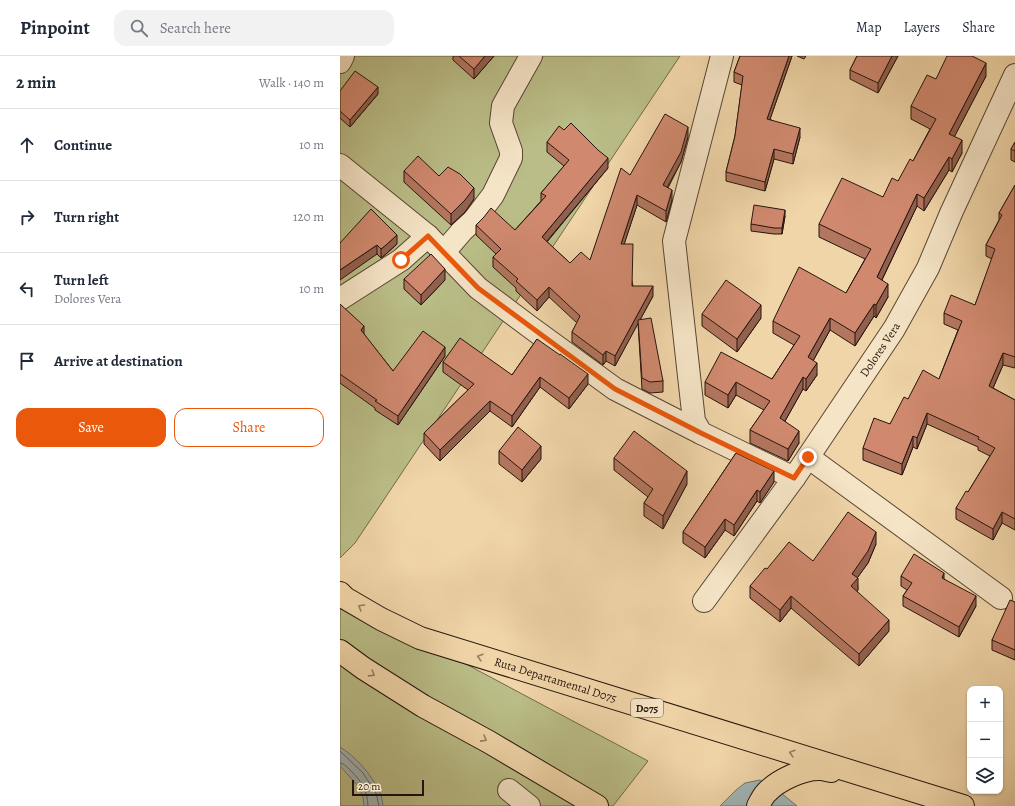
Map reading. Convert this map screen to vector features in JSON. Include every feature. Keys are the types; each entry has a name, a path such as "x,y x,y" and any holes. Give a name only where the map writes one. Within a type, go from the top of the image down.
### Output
{"highway":[{"name":"Ruta Departamental D075","path":"340,594 381,619 420,638 956,804"},
{"path":"340,651 363,668 423,706 489,742 597,806"},
{"path":"761,800 772,788 792,775 805,771 821,769 956,804"}],"street":[{"path":"340,62 343,56"},
{"path":"444,252 462,231 474,220 493,195 511,158 511,152 502,123 503,106 532,56"},
{"path":"701,433 694,420 674,241 722,56"},
{"name":"Dolores Vera","path":"704,601 794,478 894,329 928,268 952,211 1015,75"},
{"path":"340,166 428,236 478,288 615,389 794,478"},
{"path":"340,298 401,260 428,236"},
{"path":"808,457 1001,598"},
{"path":"509,790 529,806"}],"green space":[{"path":"340,56 680,56 355,543 340,558"},
{"path":"340,597 648,761 613,806 340,806"}],"water":[{"path":"340,747 352,756 367,772 380,793 383,806 364,806 363,797 359,787 340,766"},
{"path":"760,780 775,788 797,806 762,806 754,804 746,806 720,806 745,783"}],"building":[{"path":"459,56 485,56 474,69"},
{"path":"740,56 789,56 767,119 800,128 793,154 774,149 765,182 726,172 735,136 743,76 734,72"},
{"path":"857,56 892,56 878,83 850,70"},
{"path":"947,56 972,56 986,63 949,134 962,140 952,159 949,157 924,198 917,194 877,277 888,284 876,305 874,304 855,333 830,318 808,357 817,363 806,379 803,377 780,418 799,431 788,449 750,430 770,401 736,382 728,395 705,382 721,352 772,379 800,336 773,321 799,267 846,293 871,249 819,224 842,178 883,197 892,178 898,181 910,159 913,161 936,119 911,106 927,75 936,79"},
{"path":"355,71 378,87 350,120 340,111 340,91"},
{"path":"665,114 688,127 681,152 663,185 672,190 666,211 637,195 621,244 633,244 632,286 653,286 615,356 606,351 603,355 572,332 580,316 549,287 537,300 516,281 518,279 493,257 501,249 476,225 491,208 515,230 546,196 541,193 569,160 547,142 559,126 564,130 571,123 608,158 542,237 570,263 581,252 590,260 621,168 630,175"},
{"path":"1015,142 1015,151 1011,149"},
{"path":"418,156 439,176 448,167 460,174 474,188 465,200 451,214 404,171"},
{"path":"1015,185 1015,357 1003,353 989,386 1015,400 1015,519 1002,512 993,529 956,508 966,491 968,492 995,448 978,439 979,437 927,413 917,438 913,436 902,464 863,448 874,418 890,424 904,397 908,399 923,370 939,379 962,321 944,313 951,295 975,305 995,249 986,245 1002,215 999,213"},
{"path":"754,205 785,210 782,228 751,224"},
{"path":"371,209 397,235 381,249 377,245 340,270 340,243"},
{"path":"431,254 445,269 421,295 404,279"},
{"path":"726,280 761,305 737,339 702,314"},
{"path":"340,304 364,326 361,330 393,371 423,331 445,347 398,416 375,401 377,400 340,374"},
{"path":"651,318 663,381 650,382 642,378 638,320"},
{"path":"460,338 512,375 537,339 588,374 569,398 540,377 512,416 490,401 440,450 424,433 474,384 443,362"},
{"path":"518,427 541,446 522,470 499,451"},
{"path":"634,431 687,471 663,516 644,503 653,489 614,458"},
{"path":"736,453 774,471 760,492 757,490 734,525 725,519 705,547 683,532"},
{"path":"848,512 876,532 868,551 852,574 858,578 851,586 889,620 859,654 791,596 780,610 750,586 765,568 767,569 789,542 813,561"},
{"path":"914,554 944,573 942,578 976,596 959,627 903,596 912,583 901,576"},
{"path":"1010,600 1015,602 1015,650 992,640"}],"route":[{"path":"401,260 428,236 478,288 615,389 794,478 808,457"}]}
